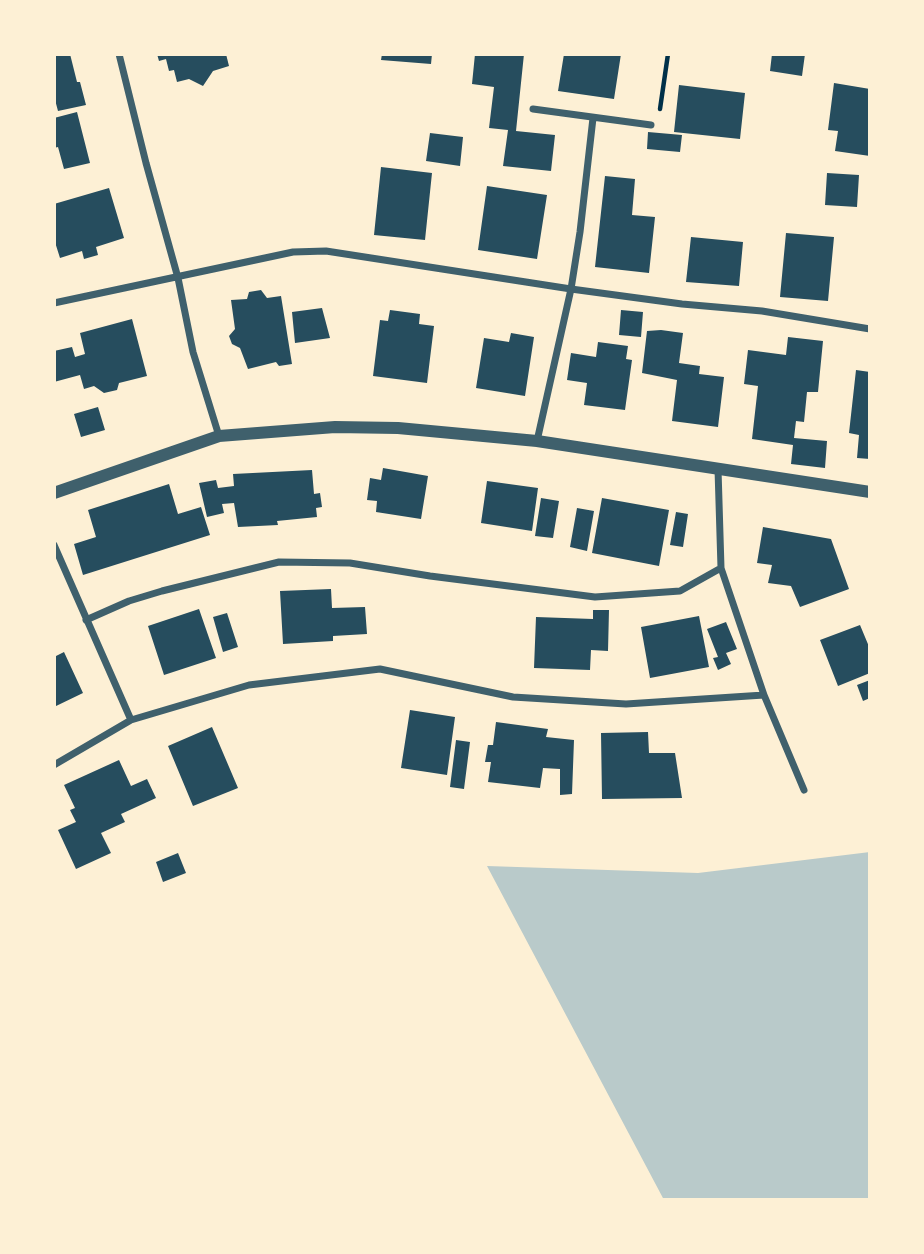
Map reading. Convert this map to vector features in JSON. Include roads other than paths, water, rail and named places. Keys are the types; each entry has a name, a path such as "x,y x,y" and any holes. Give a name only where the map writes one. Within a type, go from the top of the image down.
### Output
{"street":[{"path":"119,54 178,278 193,352 219,436"},
{"path":"533,109 651,125"},
{"path":"537,441 571,289 593,117"},
{"path":"54,303 293,252 326,251 571,289 682,304 762,311 870,329"},
{"path":"54,493 219,436 335,427 398,428 537,441 870,492"},
{"path":"718,469 721,568 764,695 804,790"},
{"path":"54,545 131,720"},
{"path":"86,621 129,601 279,562 350,563 595,597 680,591 721,568"},
{"path":"54,765 131,720 249,685 380,669 513,697 626,704 764,695"}]}
